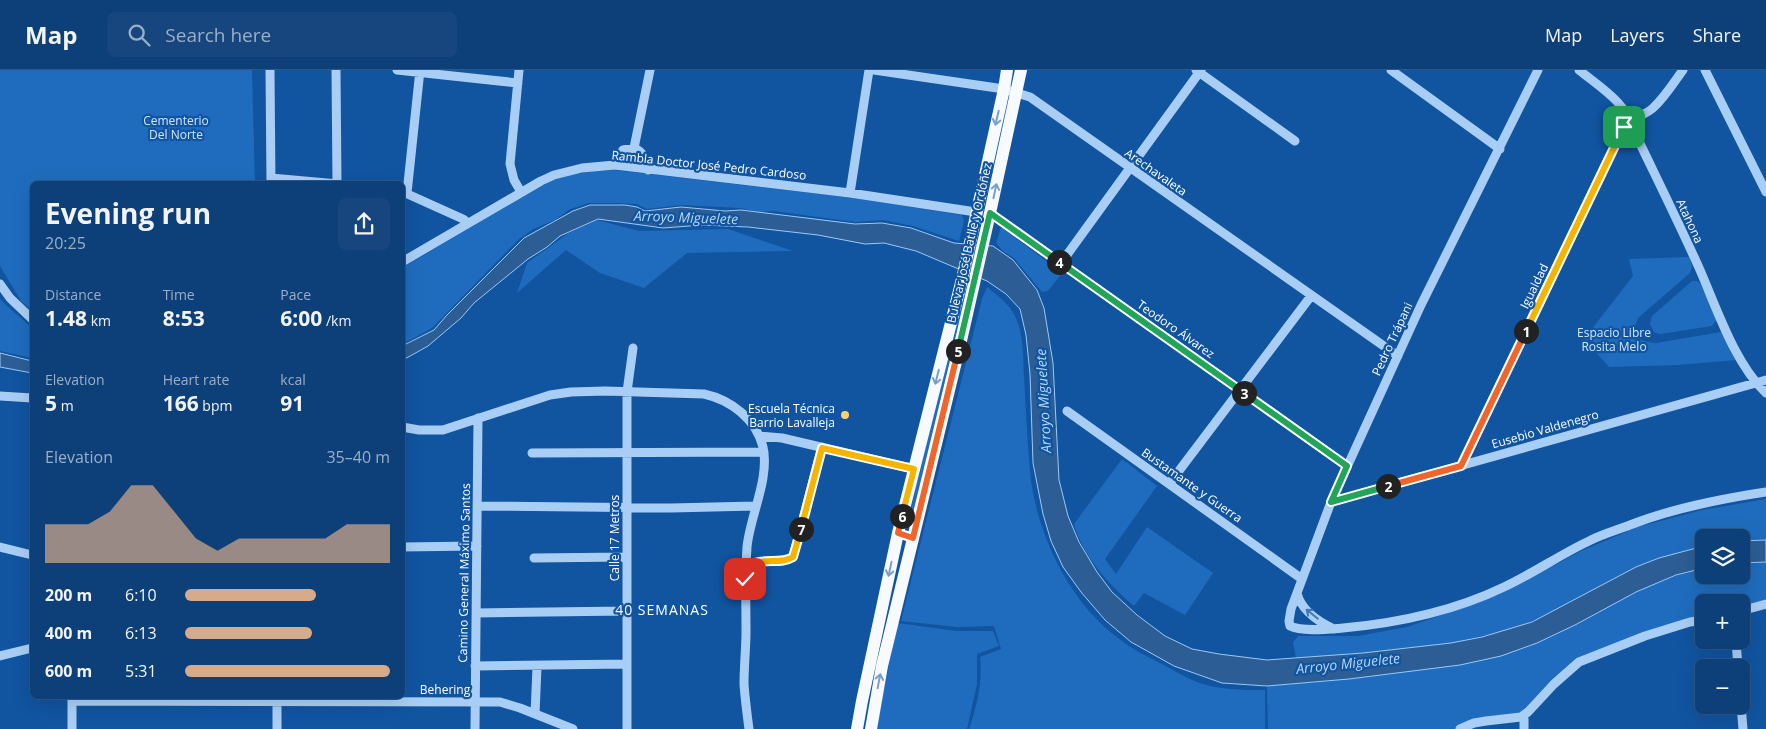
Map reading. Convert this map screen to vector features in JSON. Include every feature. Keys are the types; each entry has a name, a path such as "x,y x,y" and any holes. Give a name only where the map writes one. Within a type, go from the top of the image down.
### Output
{"main road":[{"name":"Bulevar José Batlle y Ordóñez","path":"857,729 898,533 962,279 1004,89 1006,70"},
{"name":"Bulevar José Batlle y Ordóñez","path":"872,729 882,666 974,284 1021,70"}],"street":[{"path":"270,70 271,181"},
{"path":"336,70 337,181"},
{"path":"397,70 518,83"},
{"path":"520,70 510,164 514,180 521,192"},
{"path":"634,148 650,70"},
{"path":"850,193 869,70"},
{"name":"Arechavaleta","path":"874,70 1004,89 1030,97 1398,356"},
{"path":"1391,70 1500,149"},
{"name":"Pedro Trápani","path":"1334,629 1298,629 1290,626 1289,615 1302,579 1331,502 1421,305 1538,70"},
{"name":"Atahona","path":"1579,70 1622,105 1631,119 1634,131 1744,365 1755,383 1766,394"},
{"path":"1631,119 1646,113 1655,106 1683,70"},
{"path":"1705,70 1766,192"},
{"path":"420,71 405,193 468,223"},
{"path":"1061,263 1199,71 1295,140"},
{"name":"Igualdad","path":"1461,466 1624,127 1631,119"},
{"path":"615,166 616,159 623,150 634,148 644,155 647,160 648,170"},
{"name":"Rambla Doctor José Pedro Cardoso","path":"405,260 541,181 568,171 596,166 615,166 850,193 976,212"},
{"name":"Teodoro Álvarez","path":"990,213 1347,466"},
{"path":"0,284 10,298 30,317"},
{"path":"1169,484 1311,296"},
{"name":"Calle 17 Metros","path":"627,729 627,392 633,348"},
{"name":"Eusebio Valdenegro","path":"1331,502 1766,380"},
{"path":"405,428 419,430 443,430 550,395 571,392 677,392 704,394 718,397 736,407 753,424 764,452 762,478 747,551 746,566 744,685 749,729"},
{"path":"0,396 30,398"},
{"name":"Bustamante y Guerra","path":"1067,411 1302,579"},
{"name":"Camino General Máximo Santos","path":"475,729 478,418"},
{"path":"759,436 782,438 914,469"},
{"path":"747,551 754,558 760,560 783,561 793,557 822,448"},
{"path":"532,453 764,452"},
{"path":"1297,593 1302,605 1318,619 1334,629 1409,618 1456,606 1503,588 1591,540 1632,524 1706,502 1766,492"},
{"path":"477,506 671,508 756,506"},
{"path":"898,533 913,538"},
{"path":"405,547 477,546"},
{"path":"0,547 30,554"},
{"path":"534,558 626,557"},
{"path":"746,566 760,560"},
{"path":"1750,608 1766,604"},
{"path":"476,613 626,611"},
{"path":"1460,729 1524,715 1561,677 1579,662 1653,634 1695,622"},
{"path":"0,656 30,648"},
{"path":"475,666 537,667 626,664"},
{"path":"536,714 537,667"},
{"path":"72,699 72,729"},
{"path":"277,699 277,729"},
{"name":"Behering","path":"326,699 500,702 572,729"},
{"path":"1742,714 1743,729"},
{"path":"1524,715 1524,729"},
{"path":"548,719 548,729"}],"green space":[{"name":"Cementerio Del Norte","path":"0,70 252,70 255,181 30,181 30,308 21,301 0,266"},
{"path":"615,170 853,198 962,215 964,221 959,241 913,226 883,220 855,222 774,211 760,212 740,208 681,205 647,209 637,204 589,203 570,209 555,220 533,229 519,239 432,328 405,343 405,266 553,180 595,171"},
{"path":"597,220 639,231 728,229 793,251 687,253 644,288 600,273 566,250 517,293 527,263 569,233"},
{"path":"1001,227 1062,273 1048,291 1042,292 1014,258 1003,251 996,243"},
{"name":"Espacio Libre Rosita Melo","path":"1689,257 1692,266 1690,273 1638,318 1635,334 1644,341 1656,343 1721,332 1737,360 1678,365 1609,367 1584,339 1633,276 1629,259"},
{"path":"967,279 970,279 910,527 908,527 915,490"},
{"path":"1692,281 1697,281 1701,284 1717,319 1712,326 1660,334 1654,332 1650,324 1652,316"},
{"path":"987,287 1009,306 1020,329 1033,494 1047,541 1070,585 1100,623 1123,642 1146,656 1205,685 1231,689 1265,690 1265,729 969,729 979,693 980,657 1001,649 994,626 957,627 901,621 982,299"},
{"path":"0,299 30,326 30,358 0,351"},
{"path":"1122,459 1157,486 1105,559 1116,574 1147,527 1213,573 1185,615 1144,593 1134,606 1098,569 1078,536 1074,524"},
{"path":"1766,499 1766,540 1750,541 1750,529 1695,529 1695,548 1659,558 1636,567 1555,611 1511,630 1451,643 1296,658 1293,642 1298,636 1358,636 1407,627 1465,607 1531,578 1581,551 1638,527 1702,510"},
{"path":"1766,562 1766,601 1750,605 1750,594 1695,594 1695,620 1577,661 1523,712 1469,723 1455,729 1268,729 1267,686 1416,671 1468,663 1502,655 1548,638 1653,584 1686,573 1695,570 1695,584 1750,584 1750,563"},
{"path":"898,623 956,631 993,631 999,646 977,654 977,684 967,729 877,729"}],"water":[{"name":"Arroyo Miguelete","path":"590,205 625,205 637,207 645,211 681,207 725,211 741,210 855,224 882,223 911,228 954,243 993,246 1013,260 1037,290 1044,308 1053,363 1059,480 1068,516 1079,542 1097,572 1112,592 1137,615 1165,636 1192,649 1267,660 1363,653 1451,643 1482,637 1532,622 1636,567 1659,558 1695,548 1695,570 1676,575 1636,592 1575,625 1537,643 1501,656 1460,665 1349,679 1267,686 1222,683 1174,666 1131,642 1105,620 1063,567 1051,541 1043,514 1033,463 1030,374 1026,335 1020,309 1006,294 987,281 916,251 884,243 865,244 818,235 748,227 703,225 663,228 598,219 560,236 528,259 474,303 461,318 428,346 405,359 405,344 434,330 524,238 573,211"},
{"path":"0,353 30,360 30,373 0,367"},
{"path":"1766,540 1766,562 1750,563 1750,541"}],"place":[{"name":"Escuela Técnica Barrio Lavalleja","path":"845,415"}],"district":[{"name":"40 SEMANAS","path":"662,609"}],"route":[{"path":"745,579 746,566 760,560 783,561 793,557 822,448 914,469 898,533 913,538 990,213 1347,466 1331,502 1461,466 1624,127"}]}
